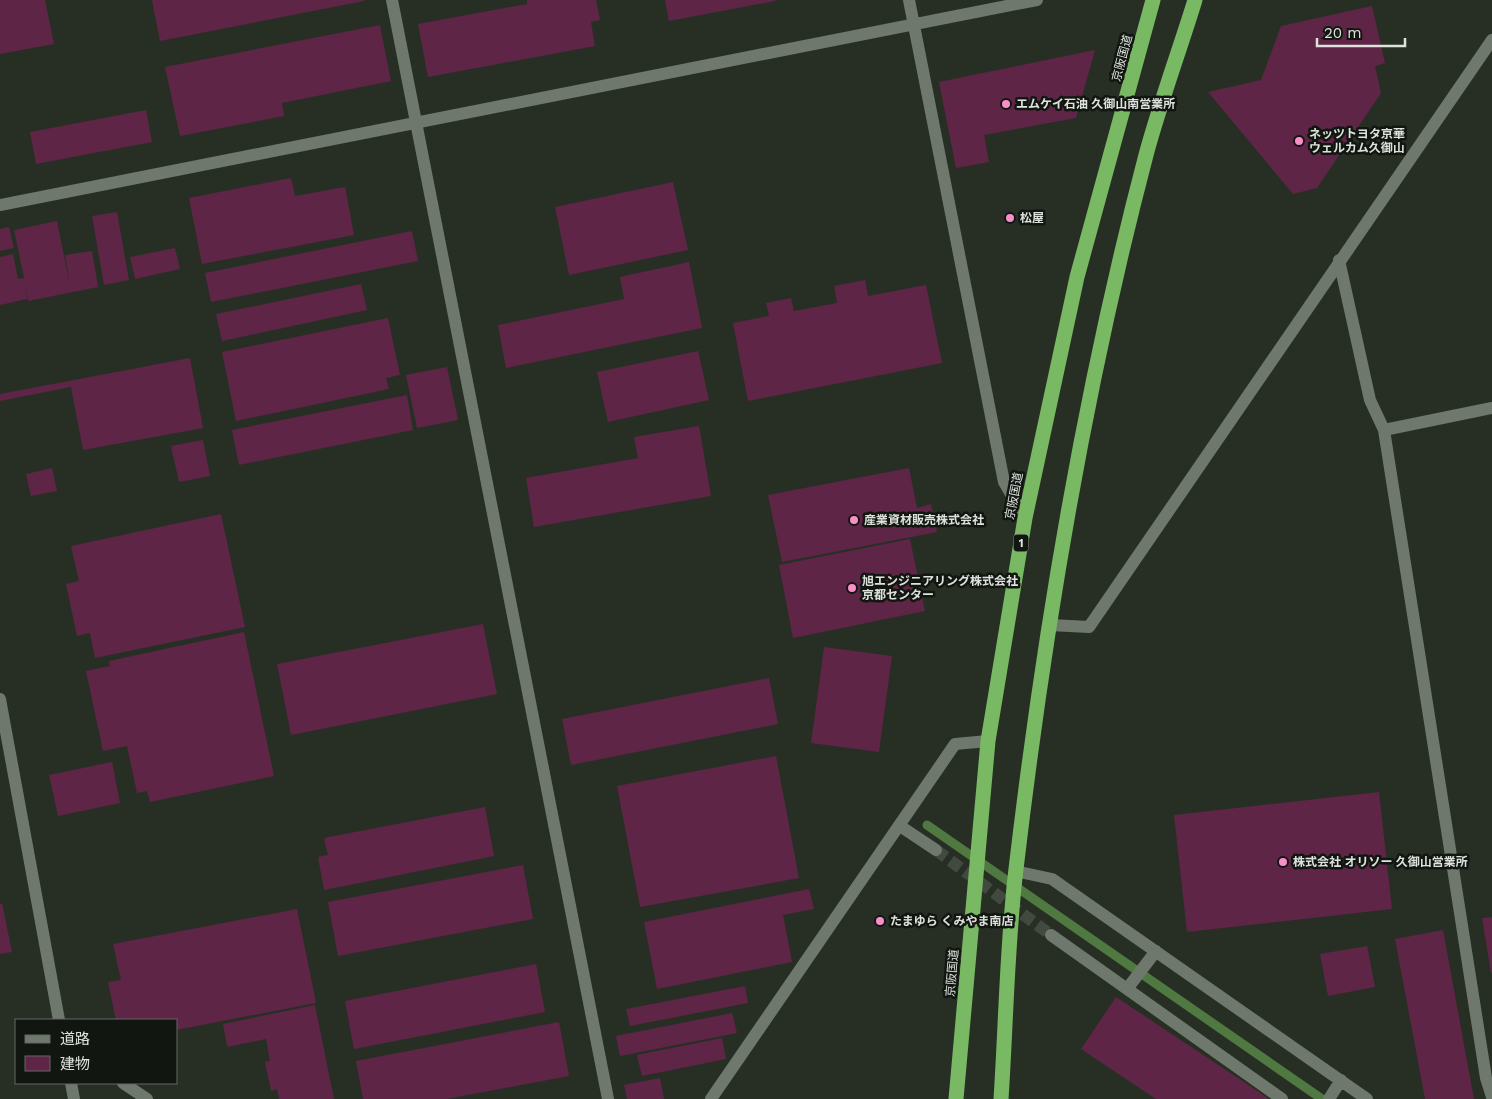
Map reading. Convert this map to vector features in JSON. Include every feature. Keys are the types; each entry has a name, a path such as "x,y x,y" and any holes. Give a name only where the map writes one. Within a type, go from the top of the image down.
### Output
{"highway":[{"name":"京阪国道","path":"956,1099 988,741 1025,518 1077,277 1153,0"},
{"path":"1001,1099 1015,871 1050,625 1075,480 1108,316 1146,154 1195,0"}],"street":[{"path":"392,0 608,1099"},
{"path":"909,0 1004,482 1025,518"},
{"path":"0,205 1037,0"},
{"path":"1050,625 1089,627 1339,260 1492,40"},
{"path":"1339,260 1370,400 1384,430 1486,1078 1492,1097"},
{"path":"1384,430 1492,408"},
{"path":"0,699 59,1019"},
{"path":"711,1099 955,744 988,741"},
{"path":"900,826 936,850"},
{"path":"1015,871 1052,879 1154,954 1339,1083 1367,1099"},
{"path":"1051,935 1282,1099"},
{"path":"1128,988 1154,954"},
{"path":"1328,1099 1339,1083"},
{"path":"71,1084 74,1099"},
{"path":"124,1084 146,1099"}],"building":[{"path":"0,0 45,0 54,44 0,54"},
{"path":"152,0 364,0 364,1 160,41"},
{"path":"527,0 596,0 600,20 591,22 595,46 428,77 418,24 527,4"},
{"path":"665,0 775,0 775,1 669,21"},
{"name":"ネッツトヨタ京華 ウェルカム久御山","path":"1372,6 1385,63 1375,66 1381,93 1317,188 1293,194 1208,92 1261,80 1281,26"},
{"path":"380,25 391,81 282,103 284,116 180,136 165,67"},
{"path":"1095,50 1076,118 984,135 989,162 956,168 939,82"},
{"path":"146,110 152,142 36,164 30,132"},
{"path":"291,178 295,196 345,187 354,235 202,264 189,198"},
{"path":"673,182 688,250 569,275 555,207"},
{"path":"117,212 129,280 104,285 92,216"},
{"path":"57,221 70,286 65,255 92,251 98,287 28,301 25,285 27,299 0,305 0,257 13,254 18,279 24,278 14,230"},
{"path":"9,227 14,248 0,251 0,229"},
{"path":"412,231 418,261 211,302 205,273"},
{"path":"175,248 180,269 135,279 130,257"},
{"path":"689,262 702,328 506,368 498,325 624,299 620,277"},
{"path":"865,280 868,296 926,285 942,363 748,401 733,323 769,316 766,303 791,298 794,311 837,303 834,286"},
{"path":"361,284 367,310 222,341 216,314"},
{"path":"388,318 400,375 386,378 389,389 236,421 222,352"},
{"path":"698,351 709,400 608,422 597,372"},
{"path":"190,358 203,428 83,450 71,387 0,401 0,394"},
{"path":"447,367 458,420 417,428 406,375"},
{"path":"407,395 413,430 239,465 232,430"},
{"path":"699,426 711,496 534,527 526,478 638,458 634,437"},
{"path":"203,440 210,476 179,482 171,446"},
{"path":"52,468 57,491 31,496 26,474"},
{"name":"産業資材販売株式会社","path":"909,468 917,508 931,504 937,532 782,562 768,495"},
{"path":"221,514 245,627 95,658 90,633 77,636 66,584 79,581 71,546"},
{"name":"旭エンジニアリング株式会社 京都センター","path":"910,539 925,611 793,638 779,565"},
{"path":"483,624 497,694 291,735 277,664"},
{"path":"244,632 274,776 150,802 147,791 137,793 127,746 103,751 86,671 110,666 109,661"},
{"path":"824,647 892,656 879,752 811,743"},
{"path":"769,678 778,724 571,765 562,719"},
{"path":"776,756 799,878 640,907 617,786"},
{"path":"112,762 120,803 58,816 49,775"},
{"name":"株式会社 オリソー 久御山営業所","path":"1379,792 1392,909 1187,932 1174,815"},
{"path":"485,807 494,856 324,890 318,857 328,855 324,838"},
{"path":"523,865 533,919 338,956 328,902"},
{"path":"809,889 814,909 783,915 792,962 657,989 644,922"},
{"path":"2,903 12,952 0,954 0,904"},
{"path":"297,909 316,1003 178,1030 178,1019 116,1019 108,982 121,980 113,944"},
{"path":"1492,917 1492,973 1491,973 1482,918"},
{"path":"1443,930 1474,1099 1425,1099 1395,939"},
{"path":"1367,946 1375,987 1328,996 1320,954"},
{"path":"536,964 545,1012 354,1049 345,1001"},
{"path":"745,986 748,1003 630,1026 626,1009"},
{"path":"1116,997 1269,1099 1156,1099 1081,1049"},
{"path":"315,1005 334,1099 279,1099 277,1089 271,1091 265,1062 270,1061 266,1039 227,1047 223,1024"},
{"path":"732,1013 737,1033 620,1056 616,1036"},
{"path":"559,1022 569,1076 447,1099 363,1099 356,1061"},
{"path":"722,1038 726,1059 642,1076 637,1055"},
{"path":"660,1078 664,1099 627,1099 624,1085"}],"waterway":[{"path":"927,825 1322,1099"}],"tunnel":[{"path":"936,850 1051,935"}],"place":[{"name":"エムケイ石油 久御山南営業所","path":"1006,104"},
{"name":"ネッツトヨタ京華 ウェルカム久御山","path":"1299,141"},
{"name":"松屋","path":"1010,218"},
{"name":"産業資材販売株式会社","path":"854,520"},
{"name":"旭エンジニアリング株式会社 京都センター","path":"852,588"},
{"name":"株式会社 オリソー 久御山営業所","path":"1283,862"},
{"name":"たまゆら くみやま南店","path":"880,921"}]}
